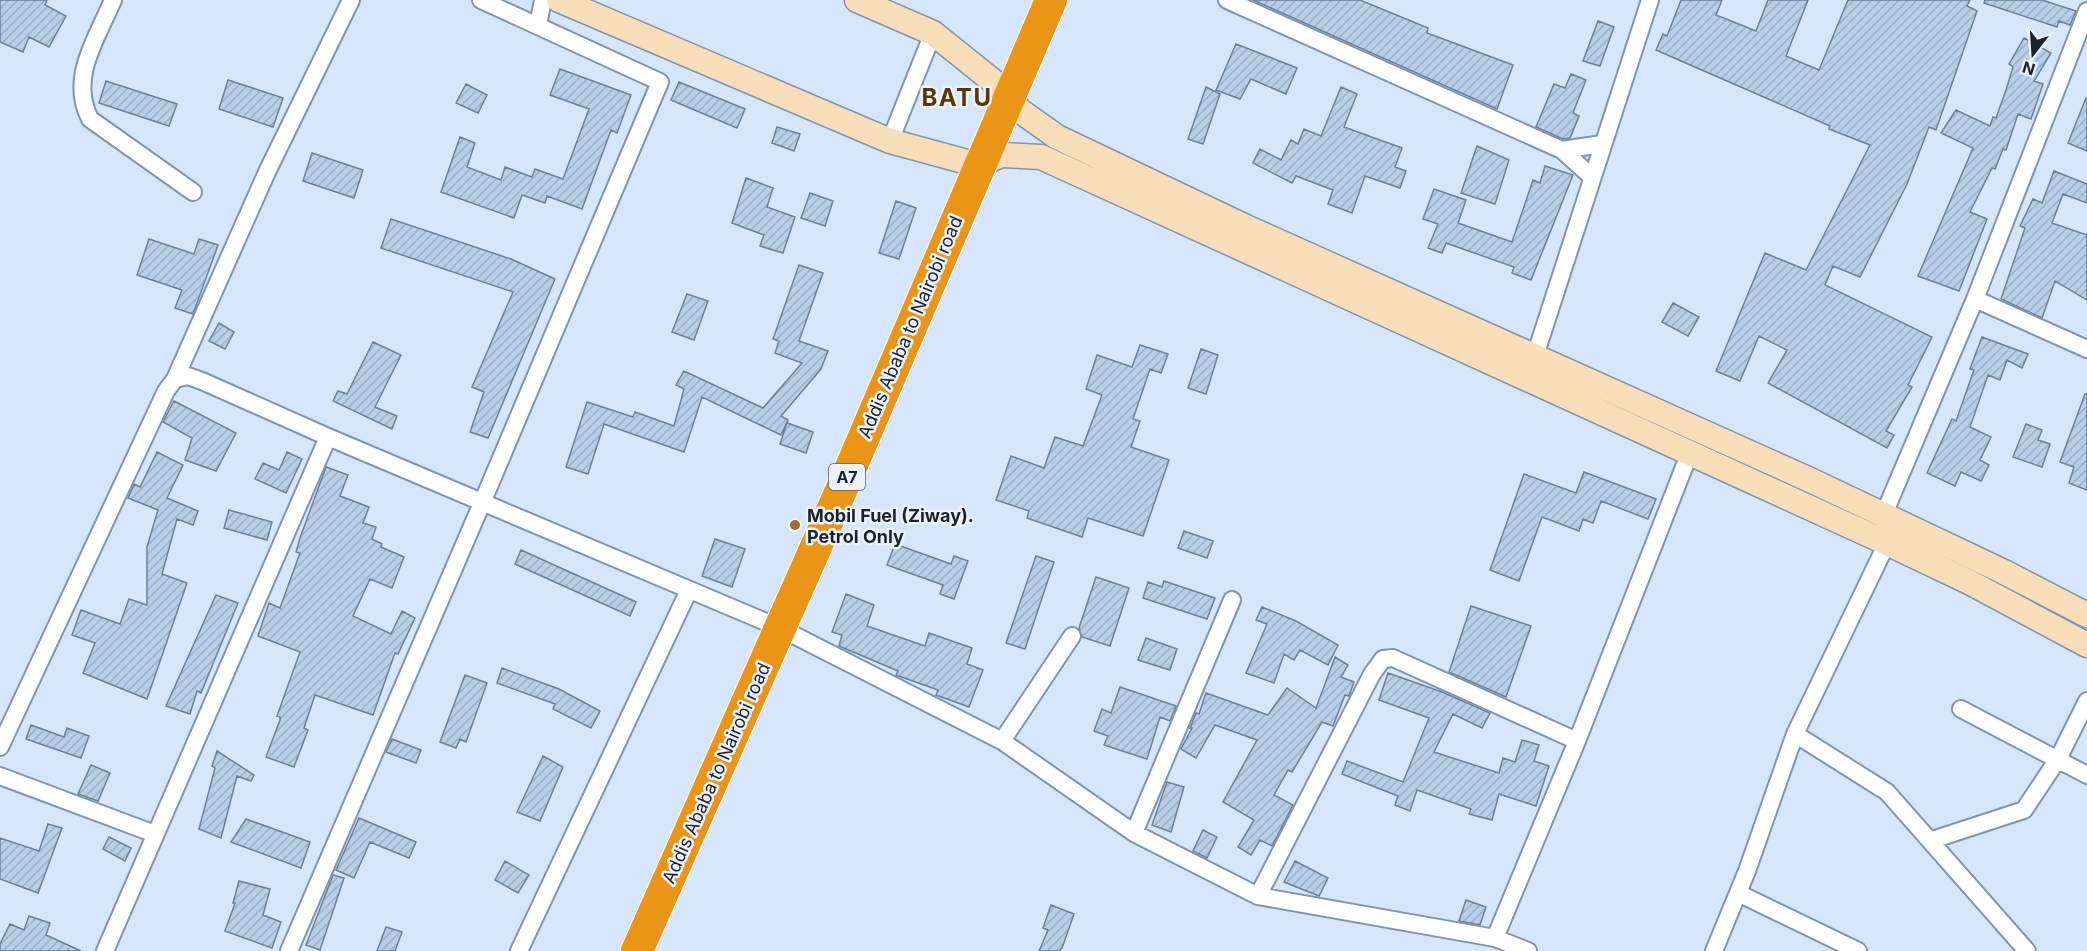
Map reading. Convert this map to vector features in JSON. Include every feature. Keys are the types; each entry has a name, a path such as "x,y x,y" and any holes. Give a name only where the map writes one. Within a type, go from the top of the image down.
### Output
{"highway":[{"name":"Addis Ababa to Nairobi road","path":"637,951 780,628 1051,0"}],"main road":[{"path":"559,0 890,141 978,165 1001,155 1041,157 1887,543 1969,582 2087,645"},
{"path":"857,0 933,33 1009,94 1019,110 1057,137 1246,227 1884,514 2087,615"}],"street":[{"path":"113,0 81,79 82,104 90,119 193,192"},
{"path":"0,747 166,391 175,379 267,172 351,0"},
{"path":"289,951 660,82 481,0"},
{"path":"538,26 543,0"},
{"path":"1227,0 1562,150 1592,177"},
{"path":"1505,368 1535,356 1650,0"},
{"path":"1714,951 1738,893 1795,734 1887,543 1884,514 1975,299 2087,11"},
{"path":"890,141 933,33"},
{"path":"1562,150 1602,144"},
{"path":"1975,299 2087,349"},
{"path":"175,379 188,376 202,381 328,437 780,628 1002,741 1134,833 1258,896 1495,938 1528,951"},
{"path":"105,951 328,437"},
{"path":"1495,938 1577,741 1690,452"},
{"path":"519,951 689,590"},
{"path":"1134,833 1232,600"},
{"path":"1002,741 1072,636"},
{"path":"1258,896 1372,674 1383,659 1393,658 1577,741"},
{"path":"1932,840 2024,810 2058,759 2087,701"},
{"path":"1961,709 2087,775"},
{"path":"1795,734 1887,792 1932,840 2027,951"},
{"path":"0,776 155,834"},
{"path":"1738,893 1858,951"}],"building":[{"path":"0,0 47,0 45,5 66,16 49,47 29,37 23,52 0,42"},
{"path":"1253,0 1360,0 1428,28 1427,33 1513,65 1497,109"},
{"path":"1681,0 1722,0 1716,15 1756,31 1768,0 1808,0 1786,56 1819,70 1848,0 1970,0 1967,6 1977,11 1936,130 1929,127 1907,184 1860,277 1833,266 1825,285 1932,337 1908,385 1912,387 1886,431 1894,435 1887,448 1768,383 1787,350 1759,336 1740,381 1716,371 1765,253 1806,270 1870,145 1829,129 1830,126 1656,50 1663,34 1667,36"},
{"path":"1985,0 2042,0 2076,11 2070,25 2059,21 2057,27 1984,3"},
{"path":"1598,21 1614,27 1600,66 1583,61"},
{"path":"2024,38 2051,53 2034,81 2043,84 2031,119 2018,114 2006,150 2003,149 1995,169 1992,168 1970,212 1987,219 1959,291 1918,276 1973,148 1941,133 1956,110 1990,126 1993,117 1996,118 2006,90 2013,67 2009,64"},
{"path":"1236,44 1297,68 1286,94 1251,79 1240,99 1216,90"},
{"path":"560,69 631,95 617,133 611,130 582,209 547,196 545,203 522,195 514,218 441,192 460,137 475,143 467,167 501,180 505,167 532,177 535,169 563,179 589,109 550,95"},
{"path":"1571,74 1586,80 1573,113 1579,116 1570,138 1563,139 1536,127 1554,84 1565,88"},
{"path":"228,80 283,98 273,127 219,109"},
{"path":"106,81 177,104 169,126 99,103"},
{"path":"679,82 745,109 737,128 671,100"},
{"path":"466,84 487,95 478,113 456,103"},
{"path":"1206,87 1220,94 1203,144 1188,139"},
{"path":"1341,87 1357,94 1344,127 1402,148 1395,167 1406,171 1400,188 1365,176 1352,213 1328,204 1333,190 1296,176 1292,183 1253,163 1260,149 1281,160 1291,140 1298,144 1304,129 1321,136"},
{"path":"2087,99 2087,151 2068,143"},
{"path":"777,127 800,134 794,151 772,143"},
{"path":"1477,146 1509,160 1495,204 1461,193"},
{"path":"312,153 363,170 354,198 303,181"},
{"path":"1545,166 1573,175 1531,280 1512,273 1514,267 1446,243 1442,253 1428,248 1438,224 1423,219 1434,189 1466,200 1458,223 1512,242 1533,180 1540,183"},
{"path":"2054,171 2087,184 2087,203 2063,194 2052,223 2087,235 2087,300 2055,281 2042,318 2001,299 2025,228 2020,226 2033,199 2042,203"},
{"path":"746,178 773,188 767,207 795,217 783,253 760,246 764,235 732,223"},
{"path":"810,193 833,201 825,226 801,218"},
{"path":"896,201 916,208 899,259 879,253"},
{"path":"391,219 511,259 555,279 488,438 470,432 484,392 472,387 513,292 381,248"},
{"path":"149,239 194,254 199,239 218,245 193,314 175,308 182,290 137,275"},
{"path":"799,265 823,273 799,341 828,351 821,369 781,416 788,420 781,435 702,397 684,452 604,424 588,474 566,467 587,402 633,417 635,412 674,426 684,389 676,385 684,371 763,408 802,363 775,353 779,341 773,339"},
{"path":"687,294 708,301 694,340 672,332"},
{"path":"1673,303 1699,317 1688,336 1662,322"},
{"path":"219,323 234,332 225,349 209,341"},
{"path":"1982,337 2028,354 2022,368 2007,360 2000,380 1988,375 1970,427 1991,437 1980,460 1989,465 1981,481 1961,472 1955,486 1927,473 1952,419 1956,421 1974,370 1970,369"},
{"path":"373,342 401,355 375,407 397,416 392,429 333,401 338,391 347,394"},
{"path":"1140,345 1168,354 1161,373 1150,369 1133,419 1140,421 1131,447 1169,460 1143,536 1088,518 1082,537 1027,518 1029,511 996,500 1011,456 1044,468 1055,437 1083,446 1102,395 1086,389 1097,355 1132,367"},
{"path":"1201,349 1218,355 1206,394 1188,388"},
{"path":"2085,394 2087,394 2087,490 2069,483 2074,467 2060,462"},
{"path":"174,401 236,433 216,471 185,460 192,438 163,422"},
{"path":"787,423 813,432 806,453 780,444"},
{"path":"2026,424 2042,430 2038,440 2050,444 2042,467 2013,457"},
{"path":"157,452 183,465 167,498 198,511 193,525 177,519 162,574 187,583 147,699 83,673 95,643 72,635 81,610 120,624 129,599 147,605 147,547 158,510 128,498 134,484 140,487"},
{"path":"287,452 302,459 286,493 255,479 263,463 279,470"},
{"path":"326,467 348,475 340,496 369,507 363,523 376,527 372,539 382,544 381,547 404,557 392,588 370,579 353,616 391,634 402,611 415,618 398,654 395,653 373,715 315,695 304,728 308,730 294,767 266,757 280,720 277,716 300,652 258,636 269,603 280,608 300,553 296,552 300,538"},
{"path":"1584,472 1656,499 1648,519 1601,501 1593,523 1583,519 1579,531 1542,517 1519,581 1490,570 1524,474 1576,493"},
{"path":"229,510 272,522 267,540 224,528"},
{"path":"1184,531 1213,541 1207,558 1178,548"},
{"path":"715,539 745,549 732,587 702,576"},
{"path":"895,544 951,564 954,556 968,561 954,599 940,594 943,585 887,565"},
{"path":"521,550 636,602 630,616 515,564"},
{"path":"1036,556 1054,562 1025,649 1006,643"},
{"path":"1096,577 1129,588 1110,646 1082,637 1079,628"},
{"path":"1164,581 1215,598 1207,619 1143,598 1148,582 1162,587"},
{"path":"846,594 874,605 867,626 925,646 929,633 972,648 967,664 983,670 969,707 936,695 938,690 896,675 898,671 839,646 842,635 832,632"},
{"path":"216,595 238,603 201,693 197,691 190,714 166,706"},
{"path":"1471,606 1531,626 1506,697 1449,672"},
{"path":"1262,607 1296,621 1338,645 1328,665 1300,650 1294,660 1284,654 1274,683 1246,673 1267,624 1256,620"},
{"path":"1146,638 1177,649 1170,670 1138,660"},
{"path":"1335,657 1348,665 1341,677 1354,682 1349,696 1345,695 1333,726 1322,722 1292,772 1288,770 1274,795 1293,805 1272,846 1260,840 1251,855 1238,847 1254,820 1223,802 1257,740 1215,725 1196,758 1181,749 1192,728 1190,728 1196,713 1199,714 1206,693 1268,715 1287,688 1316,708"},
{"path":"502,668 559,689 600,711 591,728 553,709 555,704 497,683"},
{"path":"1388,673 1442,692 1490,713 1482,728 1453,714 1434,752 1499,773 1503,758 1515,762 1522,740 1539,745 1534,761 1549,766 1536,806 1499,794 1492,820 1469,814 1471,809 1417,790 1410,811 1395,805 1398,796 1342,774 1347,761 1403,782 1429,718 1379,700"},
{"path":"465,675 487,683 466,742 460,739 456,748 440,742"},
{"path":"1120,687 1176,706 1170,721 1160,717 1147,759 1104,745 1108,736 1094,731 1102,709 1111,713"},
{"path":"31,725 64,737 67,728 89,736 81,758 26,739"},
{"path":"392,739 421,750 416,763 386,752"},
{"path":"217,751 254,775 251,781 237,776 221,838 199,829 215,768 212,766"},
{"path":"543,756 563,767 540,821 517,812"},
{"path":"91,765 110,773 98,801 78,794"},
{"path":"1167,782 1184,787 1171,832 1152,825"},
{"path":"359,818 416,842 409,858 370,842 354,878 336,870"},
{"path":"246,819 310,842 301,868 231,842"},
{"path":"48,824 62,828 38,893 0,879 0,838 39,851"},
{"path":"1203,830 1217,837 1207,858 1193,851"},
{"path":"109,837 131,848 125,861 103,849"},
{"path":"505,861 529,875 518,893 495,880"},
{"path":"1295,861 1328,878 1319,896 1284,882"},
{"path":"333,875 344,878 320,950 306,945"},
{"path":"239,881 270,889 263,915 281,922 272,948 225,931 235,903 233,903"},
{"path":"1466,900 1486,907 1480,925 1459,921"},
{"path":"1051,905 1074,914 1062,948 1059,951 1039,951 1048,930 1043,928"},
{"path":"29,916 50,923 46,935 81,951 0,951 0,944 10,924 24,930"},
{"path":"386,927 402,932 395,951 377,951"}],"place":[{"name":"Mobil Fuel (Ziway). Petrol Only","path":"795,525"}],"district":[{"name":"BATU","path":"957,97"}]}
